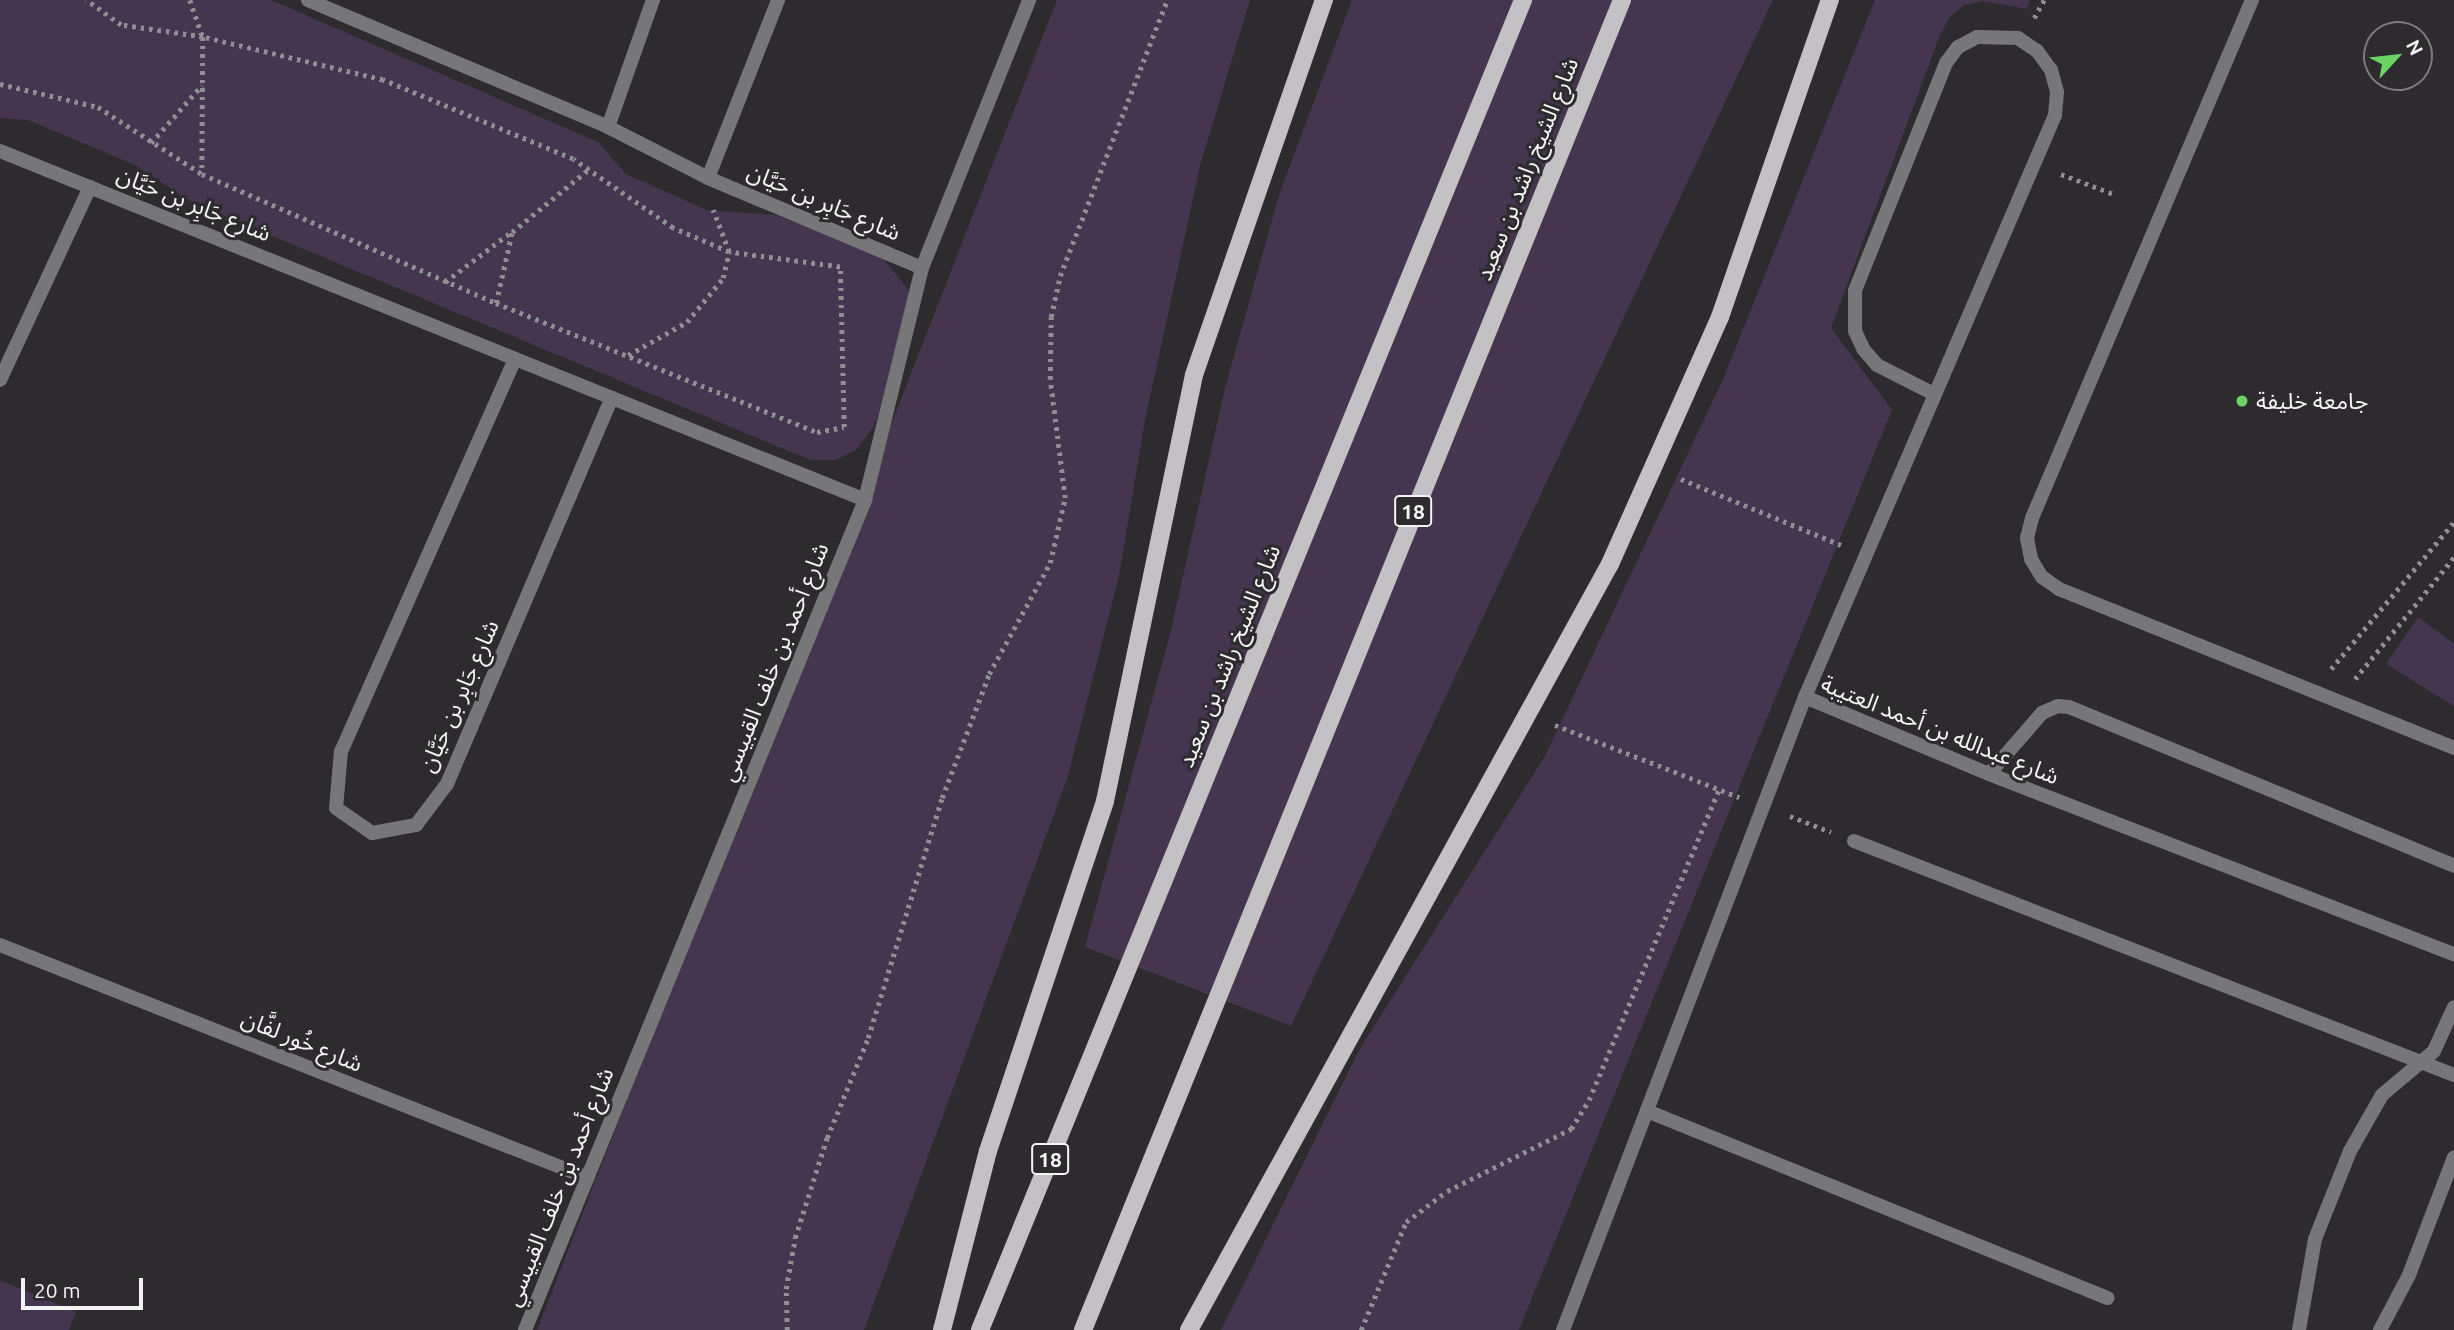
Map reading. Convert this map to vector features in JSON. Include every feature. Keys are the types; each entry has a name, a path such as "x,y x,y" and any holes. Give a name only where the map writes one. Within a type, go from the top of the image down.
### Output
{"main road":[{"path":"942,1330 988,1151 1105,801 1194,376 1324,0"},
{"name":"شارع الشيخ راشد بن سعيد","path":"979,1330 1523,0"},
{"name":"شارع الشيخ راشد بن سعيد","path":"1083,1330 1205,1023 1622,0"},
{"path":"1189,1330 1610,564 1720,317 1830,0"}],"street":[{"name":"شارع جَابِر بن حَيَّان","path":"308,0 608,127 708,178 922,268"},
{"path":"608,127 653,0"},
{"path":"708,178 778,0"},
{"name":"شارع أحمد بن خلف القبيسي","path":"525,1330 865,500 922,268 1029,0"},
{"path":"2252,0 2027,538 2031,559 2042,577 2059,589 2340,698 2454,748"},
{"path":"1805,697 1864,554 1934,394 2055,114 2057,92 2051,69 2037,51 2018,38 1977,37 1958,47 1946,63 1855,290 1855,331 1878,366 1934,394"},
{"name":"شارع جَابِر بن حَيَّان","path":"0,151 865,500"},
{"name":"شارع جَابِر بن حَيَّان","path":"0,380 90,187"},
{"name":"شارع جَابِر بن حَيَّان","path":"515,359 341,751 336,808 372,833 416,825 447,784 612,398"},
{"name":"شارع عبدالله بن أحمد العتيبة","path":"1563,1330 1805,697 1989,774 2454,954"},
{"path":"1989,774 2042,713 2059,706 2069,707 2454,866"},
{"path":"1854,841 2421,1064 2454,1074"},
{"name":"شارع خُور لفَّان","path":"0,946 587,1178"},
{"path":"2299,1330 2315,1239 2350,1151 2382,1095 2421,1064 2443,1036 2454,1007"},
{"path":"1647,1111 2107,1298"},
{"path":"2380,1330 2409,1275 2454,1157"}],"path":[{"path":"0,84 98,107 202,174 496,303 817,432 844,426 840,267 729,252 673,228 589,169 383,80 202,37 121,25 86,0"},
{"path":"190,0 202,37 202,174"},
{"path":"787,1330 786,1289 795,1238 827,1138 868,1038 942,798 989,674 1050,563 1065,498 1050,379 1057,290 1167,0"},
{"path":"151,143 202,84"},
{"path":"2034,163 2116,195"},
{"path":"445,282 589,169"},
{"path":"628,355 687,322 707,302 723,278 729,252 713,211 708,178"},
{"path":"496,303 512,232"},
{"path":"1653,467 1864,554"},
{"path":"2315,689 2454,522"},
{"path":"2340,698 2454,557"},
{"path":"1527,714 1854,841"},
{"path":"1361,1330 1406,1222 1447,1191 1570,1129 1589,1100 1719,789"}],"shaded area":[{"path":"0,0 271,0 598,142 626,174 707,210 776,215 881,256 911,293 914,314 874,426 857,449 836,460 810,460 193,203 135,165 28,120 0,118"},
{"path":"1057,0 1250,0 1200,166 1144,425 1119,576 1067,779 864,1330 537,1330"},
{"path":"1352,0 1773,0 1291,1026 1085,947 1170,634 1225,388 1279,195"},
{"path":"1875,0 2030,0 2027,9 1983,1 1964,5 1949,18 1940,35 1831,328 1892,410 1519,1330 1221,1330 1359,1050 1545,756 1724,377"},
{"path":"2418,617 2454,644 2454,706 2386,664"},
{"path":"0,1280 76,1312 69,1330 0,1330"}],"place":[{"name":"جامعة خليفة","path":"2242,401"}]}
